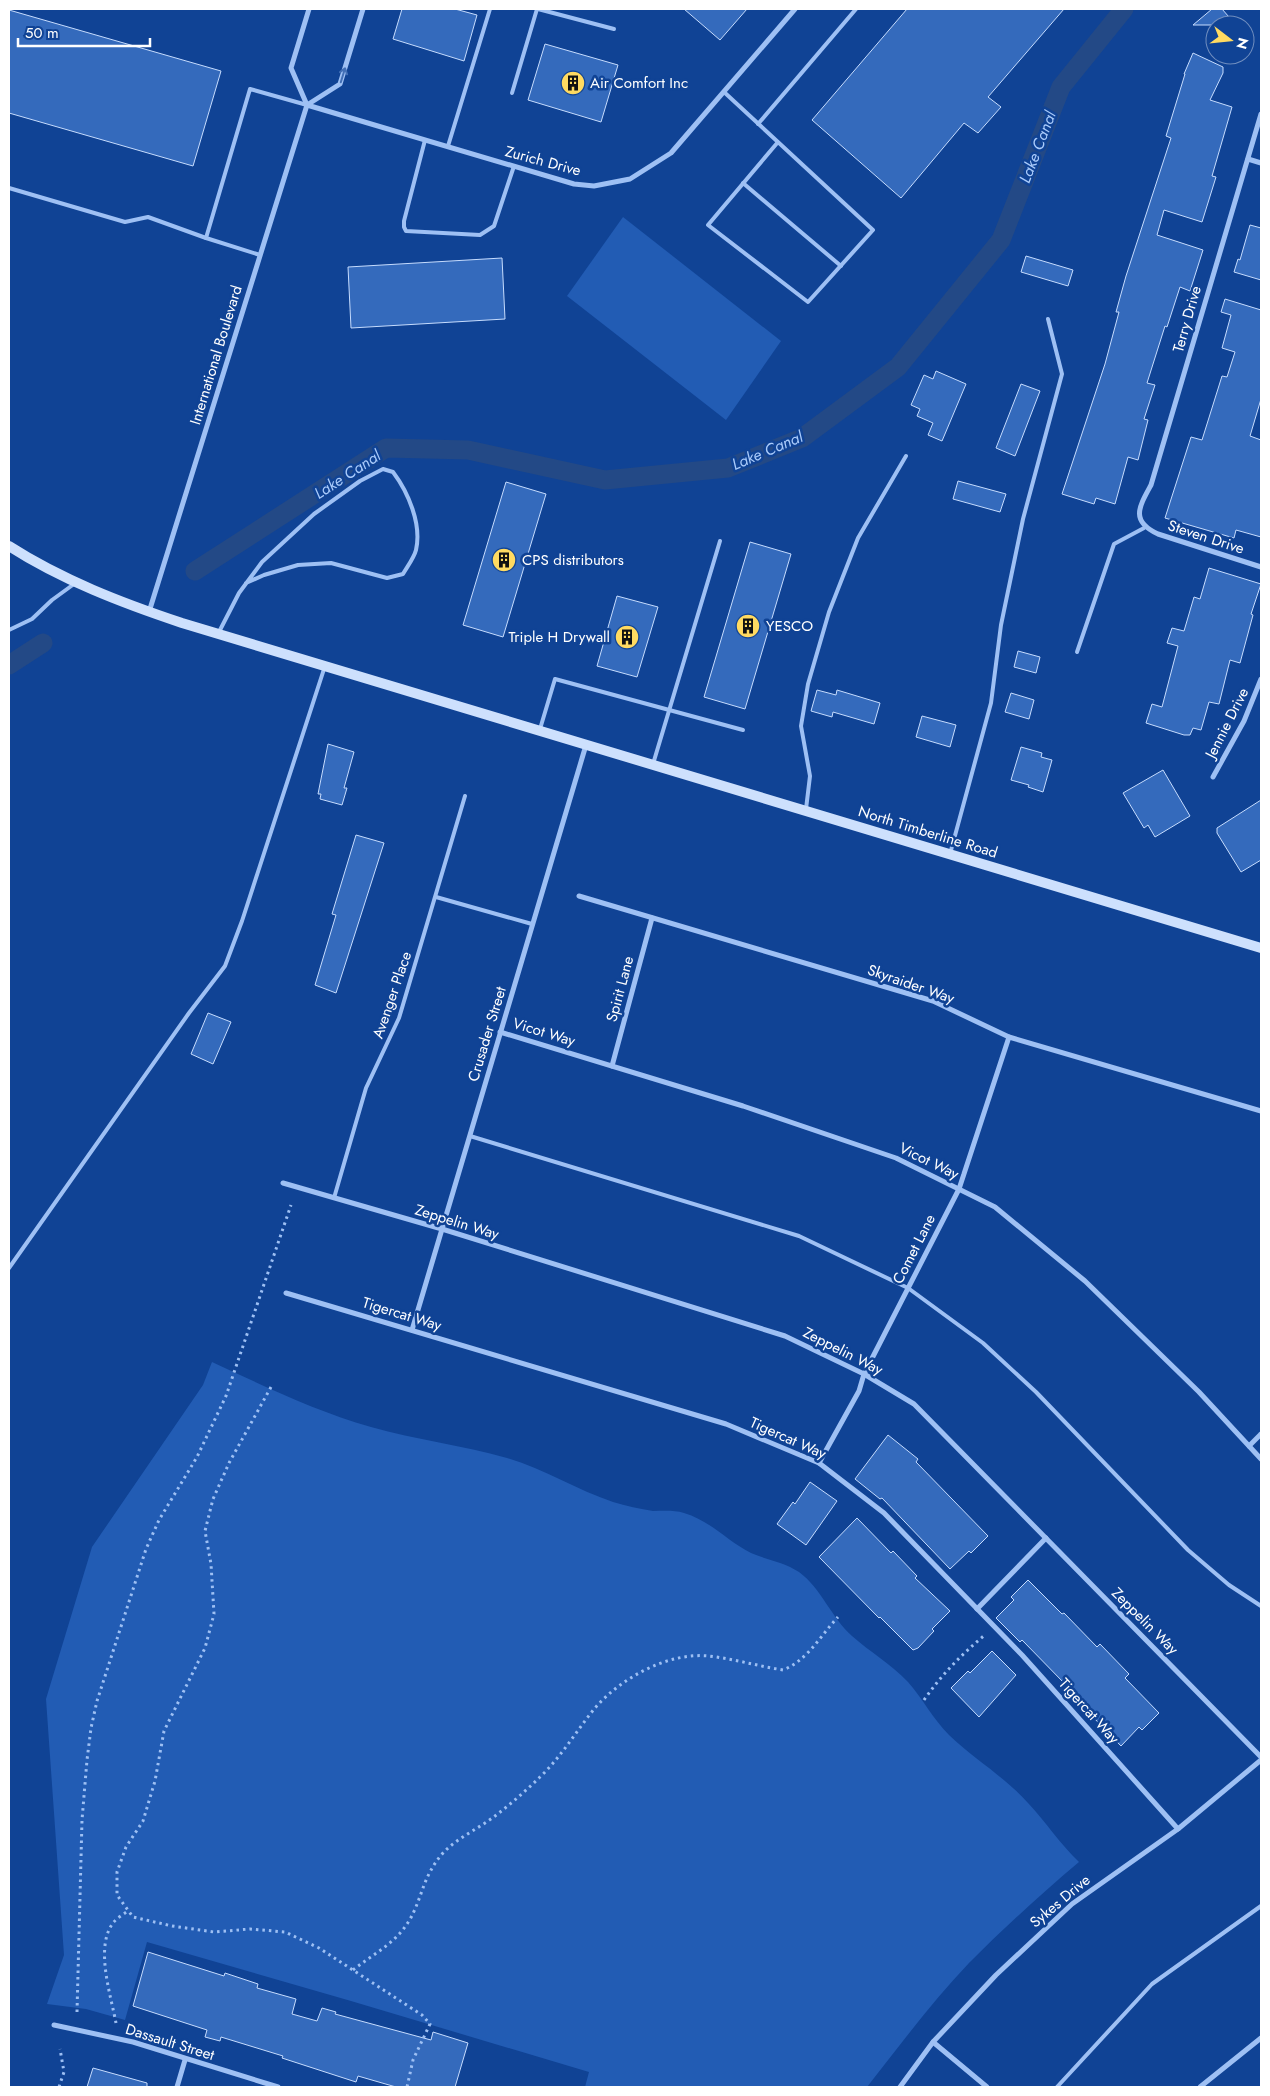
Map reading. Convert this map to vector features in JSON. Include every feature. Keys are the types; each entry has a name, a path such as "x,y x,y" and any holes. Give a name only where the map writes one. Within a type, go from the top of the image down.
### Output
{"main road":[{"name":"North Timberline Road","path":"9,546 76,582 149,612 1261,948"}],"street":[{"path":"309,9 291,68 307,105 340,84 363,9"},
{"name":"Zurich Drive","path":"307,105 574,184 594,186 630,179 671,153 796,9"},
{"name":"International Boulevard","path":"149,612 307,105"},
{"name":"Terry Drive","path":"1144,528 1139,516 1140,504 1152,485 1261,114"},
{"path":"1248,159 1261,163"},
{"name":"Steven Drive","path":"1144,528 1175,540 1261,567"},
{"name":"Jennie Drive","path":"1213,777 1244,721 1261,679"},
{"name":"Crusader Street","path":"412,1330 586,745"},
{"name":"Skyraider Way","path":"579,896 933,1001 1008,1037 1261,1111"},
{"name":"Spirit Lane","path":"612,1066 652,918"},
{"name":"Vicot Way","path":"500,1032 743,1106 896,1158 995,1207 1085,1281 1199,1392 1261,1459"},
{"name":"Comet Lane","path":"819,1463 859,1391 864,1374 959,1189 1008,1037"},
{"name":"Zeppelin Way","path":"283,1184 442,1230 785,1336 864,1374 914,1404 1261,1759"},
{"name":"Tigercat Way","path":"286,1293 726,1424 819,1463 884,1513 994,1627 1178,1829"},
{"path":"1249,1446 1261,1434"},
{"path":"977,1609 1046,1538"},
{"name":"Sykes Drive","path":"900,2087 933,2042 996,1975 1072,1904 1178,1829 1261,1759"},
{"name":"Dassault Street","path":"54,2025 133,2042 185,2060 278,2087"},
{"path":"1200,2087 1261,2038"},
{"path":"933,2042 987,2087"},
{"path":"177,2087 185,2060"}],"lane":[{"path":"448,146 490,9"},
{"path":"512,93 537,9 614,30"},
{"path":"758,124 856,9"},
{"path":"206,238 250,89 307,105"},
{"path":"724,92 758,124 778,142 873,230 808,302 708,226 778,142"},
{"path":"425,140 404,220 406,231 480,235 487,232 494,226 514,166"},
{"path":"743,183 841,266"},
{"path":"9,188 126,222 148,217 260,255"},
{"path":"950,855 991,703 1001,625 1023,519 1062,374 1048,319"},
{"path":"806,811 810,776 802,726 808,684 829,612 851,554 858,538 906,456"},
{"path":"218,634 239,593 246,583 262,562 314,514 360,481 383,469 393,472 400,482 413,511 417,530 416,550 403,574 387,578 332,563 298,564 246,583"},
{"path":"1077,652 1114,544 1144,528"},
{"path":"652,765 720,541"},
{"path":"9,630 32,620 52,600 76,582"},
{"path":"9,1268 225,966 242,921 325,666"},
{"path":"539,731 555,679 743,730"},
{"name":"Avenger Place","path":"334,1198 366,1088 399,1018 466,796"},
{"path":"436,896 532,924"},
{"path":"470,1136 799,1236 908,1288 983,1343 1036,1392 1188,1550 1229,1585 1261,1606"},
{"path":"1057,2087 1152,1984 1261,1906"}],"path":[{"path":"77,2012 82,1820 86,1760 97,1702 146,1549 159,1520 197,1457 226,1396 291,1204"},
{"path":"271,1387 228,1463 213,1499 205,1531 211,1564 214,1614 205,1648 164,1731 154,1781 143,1821 126,1846 117,1872 117,1895 133,1917 214,1932 250,1929 285,1932 319,1948 422,2015 430,2024 413,2060 408,2087"},
{"path":"353,1970 385,1948 401,1932 410,1919 426,1875 443,1853 495,1816 544,1773 594,1710 608,1695 625,1682 643,1671 662,1664 682,1658 706,1656 783,1670 795,1665 807,1654 838,1617"},
{"path":"924,1700 939,1678 958,1658 994,1627"},
{"path":"116,2023 104,1955 106,1936 111,1925 128,1910"},
{"path":"60,2049 64,2072 60,2087"}],"shaded area":[{"path":"623,217 781,341 726,420 567,296"},
{"path":"212,1362 290,1398 350,1421 388,1432 507,1458 586,1492 618,1503 653,1511 684,1513 711,1526 751,1553 781,1563 799,1572 814,1586 852,1636 895,1669 908,1682 949,1735 1019,1794 1079,1862 1023,1911 969,1963 929,2008 867,2087 585,2087 589,2072 147,1942 125,2020 86,2009 47,2004 64,1955 46,1699 92,1547 203,1385"}],"building":[{"path":"402,9 455,9 477,15 464,61 393,39"},
{"path":"684,9 747,9 720,40"},
{"path":"907,9 1064,9 988,97 1001,107 978,133 964,123 901,198 812,120"},
{"path":"1212,9 1222,9 1227,15 1205,15 1205,25 1193,25"},
{"path":"9,10 221,71 193,166 9,113"},
{"name":"Air Comfort Inc","path":"545,44 618,65 601,122 528,100"},
{"path":"1193,53 1205,59 1205,65 1219,65 1223,67 1223,73 1210,100 1232,107 1212,176 1216,177 1202,222 1164,210 1157,235 1203,250 1190,291 1180,287 1167,327 1165,326 1147,383 1155,385 1144,419 1148,420 1138,460 1128,457 1115,504 1096,498 1094,504 1062,494 1105,364 1119,312 1116,312 1126,276 1171,138 1166,136 1184,74"},
{"path":"1250,225 1261,228 1261,280 1234,272 1238,259 1240,260"},
{"path":"1026,256 1073,270 1068,286 1021,272"},
{"path":"502,258 505,319 351,328 348,267"},
{"path":"1225,299 1261,310 1261,399 1250,436 1261,440 1261,537 1236,530 1234,538 1165,518 1191,437 1202,440 1222,376 1227,377 1235,352 1222,348 1231,315 1221,312"},
{"path":"936,371 966,384 942,441 928,435 933,423 917,416 920,409 911,405 924,375 933,379"},
{"path":"1021,384 1040,391 1015,456 996,448"},
{"path":"958,481 1006,494 1000,512 953,499"},
{"name":"CPS distributors","path":"506,482 546,494 503,637 463,625"},
{"name":"YESCO","path":"750,542 791,554 745,709 704,697"},
{"path":"1209,568 1261,584 1251,614 1253,615 1240,663 1230,660 1219,704 1209,702 1201,730 1193,728 1190,735 1184,735 1146,723 1152,704 1162,707 1178,646 1167,643 1172,628 1184,631 1194,597 1200,599"},
{"name":"Triple H Drywall","path":"617,596 658,607 637,677 597,666"},
{"path":"1018,651 1040,657 1036,673 1014,667"},
{"path":"817,690 836,695 837,690 880,703 874,724 833,712 832,717 811,711"},
{"path":"1011,693 1034,700 1029,719 1005,712"},
{"path":"922,716 956,725 950,747 916,737"},
{"path":"328,744 354,752 344,788 347,788 342,805 320,799 321,794 318,794"},
{"path":"1021,747 1042,753 1041,757 1052,760 1043,792 1028,787 1029,785 1011,780"},
{"path":"1163,770 1190,816 1155,837 1148,825 1144,828 1123,793"},
{"path":"1261,800 1261,860 1241,872 1217,833 1217,828"},
{"path":"356,835 384,843 336,993 315,985 336,915 332,914"},
{"path":"208,1013 231,1022 213,1064 191,1054"},
{"path":"888,1435 918,1459 916,1462 988,1536 971,1553 969,1551 950,1569 882,1498 880,1499 855,1479"},
{"path":"810,1482 837,1501 806,1545 777,1524 793,1502 795,1504"},
{"path":"857,1518 891,1553 893,1551 917,1576 915,1578 950,1611 932,1629 934,1631 918,1648 913,1650 819,1557"},
{"path":"1028,1580 1097,1647 1100,1644 1129,1674 1125,1678 1159,1713 1142,1730 1139,1727 1121,1746 1063,1686 1065,1684 1022,1640 1020,1642 996,1618 1014,1600 1011,1597"},
{"path":"992,1651 1016,1675 979,1717 951,1688 968,1671 970,1673"},
{"path":"148,1952 224,1976 225,1973 258,1984 257,1988 296,1999 292,2014 317,2021 322,2008 336,2012 335,2014 431,2040 433,2032 468,2043 455,2087 396,2087 358,2076 356,2082 282,2058 283,2056 221,2037 220,2041 205,2037 207,2030 133,2006"},
{"path":"93,2068 147,2083 147,2087 87,2087"}],"waterway":[{"name":"Lake Canal","path":"195,571 386,448 468,450 605,480 728,468 802,438 898,367 1001,240 1061,87 1124,9"},
{"name":"Lake Canal","path":"9,665 43,643"}],"place":[{"name":"Air Comfort Inc","path":"573,83"},
{"name":"CPS distributors","path":"504,560"},
{"name":"YESCO","path":"748,626"},
{"name":"Triple H Drywall","path":"627,637"}]}
